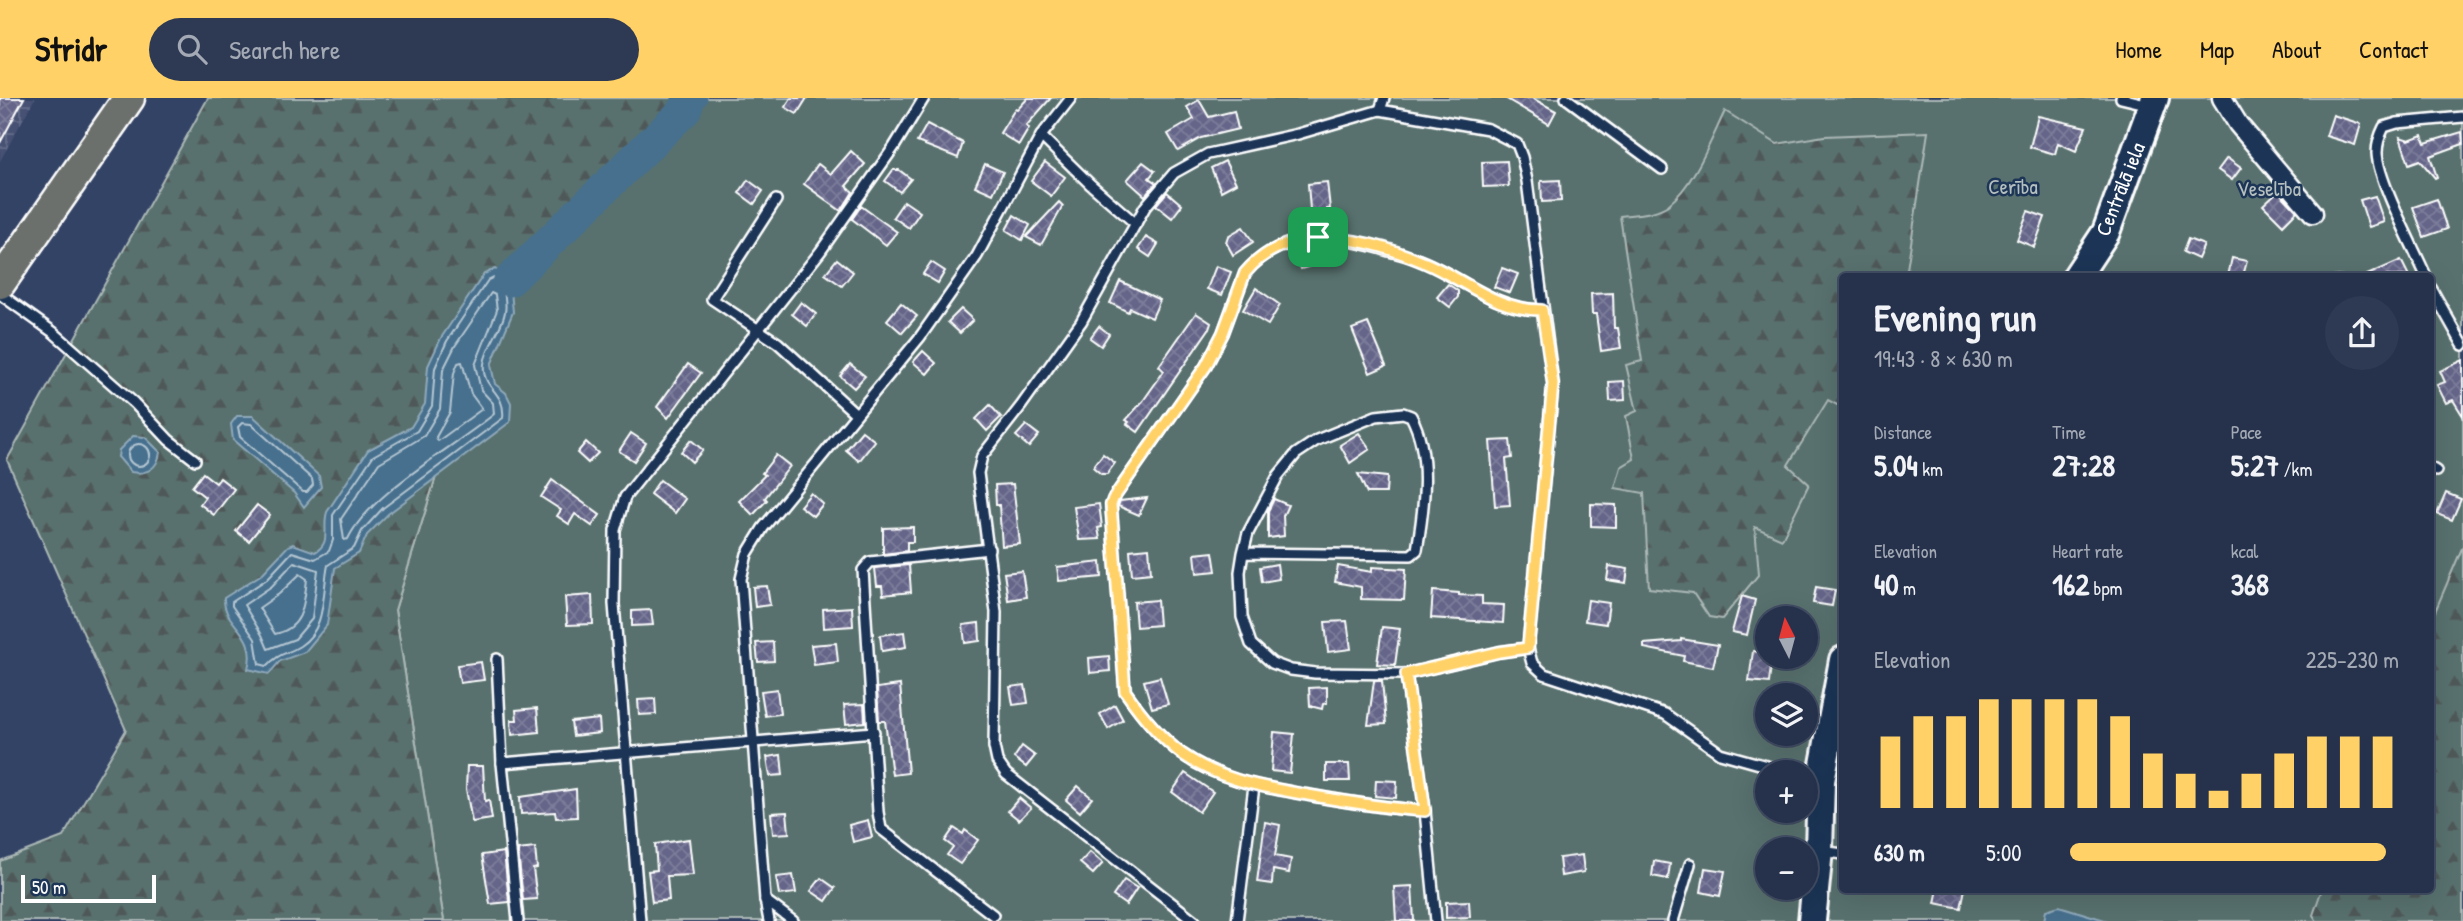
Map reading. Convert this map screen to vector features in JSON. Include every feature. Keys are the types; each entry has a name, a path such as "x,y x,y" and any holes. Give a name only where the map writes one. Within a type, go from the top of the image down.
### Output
{"main road":[{"path":"0,283 129,98"}],"street":[{"path":"2222,98 2238,124 2313,213"},
{"name":"Centrālā iela","path":"2079,273 2106,232 2153,102"},
{"path":"1812,921 1831,852 1817,780 1839,677"}],"lane":[{"path":"640,921 614,604 615,530 625,497 820,253 894,147 923,98"},
{"path":"769,921 765,901 741,579 747,554 763,527 920,337 977,256 1041,136 1071,98"},
{"path":"1380,110 1384,98"},
{"path":"1566,98 1662,169"},
{"path":"2121,98 2153,102"},
{"path":"1195,921 1006,774 997,761 994,747 996,612 978,473 982,456 1081,322 1145,207 1174,173 1208,154 1298,134 1380,110 1488,129 1517,144 1527,181 1553,384 1528,648 1532,663 1544,674 1665,714 1720,753 1755,763"},
{"path":"2425,273 2385,183 2377,154 2380,135 2384,127 2397,122 2463,117"},
{"path":"1041,136 1136,224"},
{"path":"776,201 712,299 778,343 855,414"},
{"path":"1425,811 1377,807 1254,786 1218,776 1181,754 1142,715 1125,691 1111,505 1206,366 1223,333 1245,273 1251,265 1276,248 1294,240 1339,238 1367,244 1424,262 1494,301 1528,310 1542,310"},
{"path":"0,294 53,332 134,403 169,440 195,460"},
{"path":"2434,297 2463,345"},
{"path":"1243,553 1411,555 1417,550 1423,517 1424,483 1417,426 1411,416 1403,413 1376,416 1317,440 1296,454 1278,476 1248,533 1243,553 1240,595 1245,632 1253,647 1272,663 1292,670 1315,673 1406,674 1499,652 1528,648"},
{"path":"989,549 867,563 863,570 881,829 993,915"},
{"path":"498,659 502,764 518,921"},
{"path":"1406,674 1425,811 1436,921"},
{"path":"502,764 874,732"},
{"path":"1237,921 1254,786"},
{"path":"1673,921 1690,864"},
{"path":"765,901 793,921"}],"shaded area":[{"path":"0,98 35,98 0,161"}],"green space":[{"path":"208,98 681,98 497,278 395,610 444,921 0,921 0,861 63,837 126,730 7,460"},
{"path":"681,98 2463,98 2463,565 2434,619 2434,273 1839,273 1839,893 2322,893 2317,921 444,921 395,610 497,278"},
{"path":"1725,111 1777,144 1824,136 1928,132 1906,273 1839,273 1839,406 1828,400 1788,465 1809,484 1782,539 1755,527 1759,574 1722,619 1709,617 1693,593 1649,588 1644,493 1615,488 1621,467 1634,459 1626,416 1637,411 1626,365 1642,361 1620,216 1645,213 1668,205 1686,186"},
{"path":"2463,546 2463,921 2317,921 2313,915 2321,893 2434,893 2434,614"}],"water":[{"path":"495,269 510,280 513,312 491,365 495,384 506,393 511,403 510,422 388,514 367,535 359,553 335,568 327,625 305,652 280,661 269,674 248,669 248,646 228,615 224,598 262,574 288,546 293,544 315,552 320,548 325,540 327,512 368,450 411,427 425,404 428,366 441,338 484,274"},
{"path":"237,416 253,416 319,476 321,487 304,507 294,493 233,440 231,424"},
{"path":"133,436 145,437 160,452 154,467 142,473 131,472 118,457 119,450"},
{"path":"2059,906 2108,921 2044,921 2046,910"}],"building":[{"path":"0,98 24,98 0,143"},
{"path":"791,98 807,98 797,114 785,107"},
{"path":"1028,98 1051,98 1026,126 1029,128 1019,145 1000,133 1015,109"},
{"path":"1505,98 1532,98 1556,111 1549,124"},
{"path":"1199,100 1209,117 1234,111 1238,129 1201,138 1178,151 1168,134 1194,119 1187,107"},
{"path":"2333,115 2361,124 2355,145 2326,136"},
{"path":"2038,116 2086,127 2076,151 2058,143 2055,154 2030,147"},
{"path":"927,124 963,143 958,158 917,142"},
{"path":"2462,132 2463,144 2430,156 2437,177 2435,178 2420,160 2409,164 2400,137 2409,140 2422,135 2425,143"},
{"path":"851,151 865,164 846,186 853,192 841,211 804,184 818,164 831,174"},
{"path":"2227,158 2241,168 2232,180 2218,170"},
{"path":"1225,161 1236,183 1221,191 1211,168"},
{"path":"1507,161 1509,186 1483,187 1482,162"},
{"path":"1045,162 1065,177 1051,196 1031,181"},
{"path":"1143,162 1155,171 1149,178 1156,183 1145,196 1127,180"},
{"path":"985,164 1003,172 993,194 975,186"},
{"path":"893,170 899,170 911,179 900,192 885,181"},
{"path":"748,180 763,191 754,204 739,193"},
{"path":"1560,180 1561,201 1542,202 1541,181"},
{"path":"1327,182 1330,209 1327,209 1327,221 1311,222 1308,184"},
{"path":"2278,191 2297,211 2283,225 2263,205"},
{"path":"1167,192 1182,205 1172,218 1156,205"},
{"path":"2375,196 2384,222 2369,227 2360,200"},
{"path":"2437,199 2447,229 2424,237 2413,207"},
{"path":"904,201 920,212 909,228 893,217"},
{"path":"1059,202 1063,206 1041,245 1026,237"},
{"path":"861,206 897,232 886,245 852,219"},
{"path":"2028,211 2045,217 2034,247 2017,240"},
{"path":"1014,215 1030,225 1022,240 1006,230"},
{"path":"1243,227 1253,242 1233,255 1226,242 1228,236"},
{"path":"1146,237 1158,244 1150,257 1138,249"},
{"path":"2188,239 2204,245 2198,259 2183,252"},
{"path":"1315,246 1321,263 1301,269 1295,250"},
{"path":"2232,258 2247,261 2244,273 2229,273"},
{"path":"837,259 853,272 842,286 825,274"},
{"path":"2401,260 2408,273 2372,273"},
{"path":"931,262 945,271 938,283 923,274"},
{"path":"1216,266 1231,272 1222,295 1207,289"},
{"path":"1502,268 1518,274 1510,293 1494,287"},
{"path":"1120,281 1160,300 1152,318 1130,308 1128,312 1110,303"},
{"path":"1448,284 1458,291 1458,297 1450,307 1437,297"},
{"path":"1256,288 1280,305 1268,325 1243,310"},
{"path":"1613,293 1614,328 1618,328 1621,348 1601,351 1596,314 1592,314 1591,294"},
{"path":"801,302 816,314 807,326 792,314"},
{"path":"901,303 917,316 902,333 887,320"},
{"path":"961,309 973,320 960,333 948,322"},
{"path":"1196,313 1211,323 1209,329 1138,432 1127,424 1129,422 1126,420 1164,371 1159,366"},
{"path":"1368,323 1386,366 1370,373 1352,329"},
{"path":"1099,326 1109,334 1101,346 1090,338"},
{"path":"923,351 936,363 927,374 913,362"},
{"path":"2463,360 2463,416 2453,400 2446,403 2437,385 2445,382 2440,371"},
{"path":"688,364 701,373 668,418 657,407"},
{"path":"850,364 865,376 854,388 840,376"},
{"path":"1624,381 1625,400 1610,401 1609,382"},
{"path":"990,405 1001,417 987,431 976,419"},
{"path":"1026,425 1039,435 1029,447 1016,436"},
{"path":"862,431 875,441 859,461 846,450"},
{"path":"631,433 646,443 634,461 619,451"},
{"path":"1359,433 1370,449 1350,463 1340,445"},
{"path":"691,440 703,450 692,462 681,452"},
{"path":"1510,440 1512,458 1506,459 1510,505 1495,506 1490,441"},
{"path":"586,442 598,453 588,463 577,453"},
{"path":"1103,454 1115,463 1107,474 1101,474 1093,467"},
{"path":"776,455 790,466 765,498 767,500 753,515 739,501 765,475 762,473"},
{"path":"203,473 216,483 220,478 234,489 214,515 200,504 205,497 192,487"},
{"path":"1358,474 1387,477 1386,493 1367,493"},
{"path":"552,480 600,515 592,526 575,514 569,524 557,516 561,510 541,497"},
{"path":"660,480 685,499 675,513 650,494"},
{"path":"1013,484 1020,544 1002,546 995,485"},
{"path":"811,493 823,504 813,516 800,506"},
{"path":"2446,493 2461,499 2452,520 2437,514"},
{"path":"1147,498 1139,515 1118,506 1120,501"},
{"path":"1274,499 1288,505 1283,516 1284,536 1268,538 1268,511"},
{"path":"1099,504 1102,527 1098,528 1100,539 1079,540 1074,507"},
{"path":"1591,504 1616,505 1616,527 1591,526"},
{"path":"257,505 270,515 249,541 236,531"},
{"path":"913,527 913,542 907,542 907,551 883,554 883,528"},
{"path":"1149,548 1151,573 1132,575 1130,550"},
{"path":"1213,552 1216,571 1197,573 1195,554"},
{"path":"1101,562 1102,577 1059,581 1057,567"},
{"path":"1277,564 1279,579 1262,582 1260,567"},
{"path":"909,565 911,592 883,595 882,586 877,586 875,568"},
{"path":"1338,566 1372,572 1372,567 1406,569 1404,600 1361,599 1361,587 1335,582"},
{"path":"1609,566 1628,569 1626,583 1607,580"},
{"path":"1022,571 1026,597 1008,600 1004,573"},
{"path":"767,586 770,605 755,607 753,587"},
{"path":"1816,587 1835,590 1832,606 1813,603"},
{"path":"1433,591 1482,596 1482,604 1504,605 1503,623 1431,618"},
{"path":"592,595 593,624 567,625 565,597"},
{"path":"1742,596 1755,600 1747,635 1732,632"},
{"path":"1157,600 1159,625 1136,627 1134,602"},
{"path":"1588,600 1609,603 1606,624 1585,621"},
{"path":"852,607 853,626 824,628 823,609"},
{"path":"651,610 653,625 632,626 632,611"},
{"path":"1347,621 1351,649 1328,652 1325,622"},
{"path":"979,623 980,641 965,643 963,625"},
{"path":"1382,627 1400,629 1395,665 1377,664"},
{"path":"904,632 906,647 882,651 880,635"},
{"path":"1681,639 1718,645 1713,667 1683,661 1684,656 1644,648 1644,644"},
{"path":"773,642 774,661 758,662 756,643"},
{"path":"836,643 838,662 814,665 811,645"},
{"path":"1755,651 1755,669 1771,669 1769,683 1749,681"},
{"path":"1109,656 1110,671 1090,673 1089,658"},
{"path":"481,662 484,680 460,683 457,665"},
{"path":"1160,677 1168,704 1152,708 1144,681"},
{"path":"1374,681 1382,681 1386,724 1368,725"},
{"path":"900,685 908,773 892,775 885,721 879,721 877,688"},
{"path":"1025,685 1028,703 1013,705 1010,687"},
{"path":"1327,687 1327,703 1323,704 1322,709 1310,706 1309,688"},
{"path":"777,689 780,714 765,716 761,691"},
{"path":"655,699 656,714 639,715 638,700"},
{"path":"864,704 865,722 846,724 844,705"},
{"path":"1115,705 1123,720 1108,729 1100,714"},
{"path":"537,708 539,732 512,735 511,720 517,720 516,710"},
{"path":"599,719 600,733 573,736 571,722"},
{"path":"1274,732 1294,734 1290,773 1271,771"},
{"path":"1022,746 1035,756 1026,767 1014,758"},
{"path":"781,755 783,775 770,776 767,757"},
{"path":"1326,764 1349,764 1350,781 1326,781"},
{"path":"467,766 483,766 485,801 489,800 492,819 472,822 466,789"},
{"path":"1185,773 1213,792 1199,812 1172,792"},
{"path":"1376,780 1397,781 1396,798 1375,796"},
{"path":"1078,786 1092,798 1080,812 1066,800"},
{"path":"576,789 577,817 556,818 555,812 521,814 520,797"},
{"path":"1019,798 1031,808 1019,820 1008,811"},
{"path":"787,812 789,833 773,834 771,813"},
{"path":"868,820 872,837 853,842 849,825"},
{"path":"1265,822 1280,825 1275,856 1291,859 1289,873 1273,870 1272,884 1257,882"},
{"path":"954,828 963,834 965,830 978,840 960,864 947,855 953,847 945,841"},
{"path":"689,839 693,875 667,876 669,900 652,902 648,871 657,870 655,844"},
{"path":"535,848 537,868 533,869 537,899 523,900 518,850"},
{"path":"504,852 509,902 490,904 482,855"},
{"path":"1090,852 1103,863 1093,874 1080,863"},
{"path":"1582,855 1584,872 1561,876 1559,858"},
{"path":"1654,861 1670,864 1668,879 1652,876"},
{"path":"1705,868 1725,871 1720,896 1701,892"},
{"path":"793,875 796,893 779,895 776,877"},
{"path":"821,878 835,888 826,901 811,891"},
{"path":"1124,880 1137,888 1126,905 1113,896"},
{"path":"1412,886 1414,921 1396,921 1394,887"},
{"path":"1937,893 1964,893 1961,908 1935,903"},
{"path":"1469,901 1470,917 1446,918 1446,902"}],"waterway":[{"path":"510,280 685,110 689,98"},
{"path":"685,110 698,98"}],"route":[{"path":"1318,237 1367,244 1424,262 1494,301 1528,310 1542,310 1553,384 1528,648 1499,652 1406,674 1425,811 1377,807 1254,786 1218,776 1181,754 1142,715 1125,691 1111,505 1113,499 1206,366 1223,333 1245,273 1251,265 1276,248 1294,240 1318,237"}],"park label":[{"name":"Cerība","path":"2013,186"},
{"name":"Veselība","path":"2269,188"}]}
